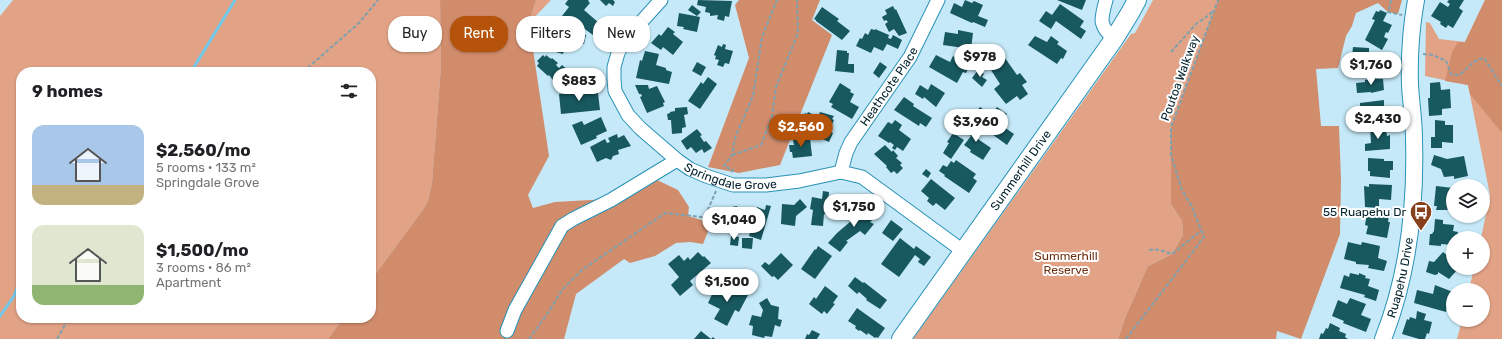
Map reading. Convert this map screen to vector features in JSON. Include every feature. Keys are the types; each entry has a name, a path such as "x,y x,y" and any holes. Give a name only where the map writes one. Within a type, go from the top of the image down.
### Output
{"main road":[{"name":"Summerhill Drive","path":"901,339 1114,38 1137,0"}],"street":[{"name":"Springdale Grove","path":"661,0 624,40 614,67 615,91 628,115 640,128 677,160 690,169 733,185 766,185 799,181 841,172 862,177 963,251"},
{"name":"Heathcote Place","path":"841,172 846,153 851,142 910,57 938,0"},
{"path":"1106,0 1102,21 1103,28 1114,38"},
{"name":"Ruapehu Drive","path":"1383,339 1401,280 1410,236 1414,185 1414,138 1410,83 1410,54 1416,0"},
{"path":"507,331 519,303 562,226 573,218 611,200 677,160"}],"path":[{"path":"309,67 359,23 378,0"},
{"path":"733,170 724,166 732,155 735,138 753,96 762,37 777,0"},
{"path":"732,155 761,145 772,116 776,87 798,33 797,0"},
{"name":"Poutoa Walkway","path":"1202,230 1182,190 1171,155 1171,128 1218,0"},
{"path":"1390,0 1391,2 1388,12 1413,17"},
{"path":"1171,52 1196,24 1209,15 1215,8"},
{"path":"1410,54 1433,55 1446,61 1451,74 1459,75 1478,58 1484,58 1502,86"},
{"path":"529,339 548,313 562,290 582,270 664,213 702,216 706,214 714,193 723,182"},
{"path":"1126,339 1204,237 1202,230 1172,254 1153,249 1149,250"},
{"path":"57,339 66,323"}],"green space":[{"path":"13,0 440,0 440,16 388,16 388,52 441,52 441,66 432,183 428,201 376,273 376,67 16,67 16,323 339,323 328,339 0,339 0,16"},
{"path":"536,0 551,0 536,16 531,16"},
{"name":"Summerhill Reserve","path":"1153,0 1218,0 1171,127 1171,204 1182,221 1183,235 1172,254 1148,266 1125,318 1118,339 913,339 1131,34 1135,33"},
{"path":"1485,0 1502,0 1502,339 1457,339 1460,327 1490,327 1490,283 1471,283 1472,275 1490,275 1490,231 1482,231 1484,223 1490,223 1490,179 1487,179 1468,85 1425,76 1426,22 1430,23 1439,39 1465,42"}],"shaded area":[{"path":"440,0 536,0 531,16 516,16 516,52 533,52 549,156 528,195 533,208 555,202 626,198 657,180 678,190 689,207 688,216 702,220 709,229 703,244 690,242 676,243 655,256 630,263 624,259 576,294 564,339 328,339 339,323 376,323 376,273 422,211 428,201 432,183 441,52 442,52 442,16 440,16"},
{"path":"739,0 820,0 812,20 832,35 780,165 739,173 708,167 749,58 735,5"},
{"path":"1218,0 1402,0 1398,14 1388,12 1378,3 1356,13 1352,26 1346,36 1338,68 1316,69 1321,126 1339,126 1341,179 1340,234 1301,339 1277,331 1276,339 1118,339 1125,318 1148,266 1172,254 1183,235 1182,221 1171,204 1171,127"},
{"path":"1485,0 1502,0 1502,133 1470,94 1468,85 1445,81 1452,52 1458,42 1465,42"}],"building":[{"path":"568,0 589,0 588,1 590,3 584,10 593,18 593,35 585,29 585,16 562,16 569,7 565,4"},
{"path":"600,0 613,0 615,2 613,6 609,3 606,6"},
{"path":"698,0 732,1 729,17 725,16 724,21 717,19 718,15 710,16 710,13 705,12 706,7 697,5"},
{"path":"965,0 972,3 974,1 983,5 978,16 988,20 985,27 950,13 954,3 962,7"},
{"path":"1057,0 1086,0 1082,10"},
{"path":"1449,0 1464,0 1459,8 1463,11 1453,28 1448,25 1446,28 1440,24 1441,22 1431,16 1440,2 1448,7 1450,4 1447,2"},
{"path":"1060,4 1084,21 1080,27 1086,31 1081,39 1056,21 1051,29 1039,21 1046,11 1052,15"},
{"path":"692,5 701,12 697,16 688,10"},
{"path":"893,6 895,10 896,9 907,33 899,36 894,29 889,32 885,24 888,22 886,20 884,21 882,17 887,14 885,10"},
{"path":"822,7 839,19 837,21 850,31 842,40 814,19"},
{"path":"1380,10 1387,13 1383,21 1392,25 1384,37 1388,39 1382,50 1365,40 1375,20 1372,19 1376,11 1379,12"},
{"path":"679,13 700,17 697,32 677,26"},
{"path":"668,27 675,32 673,34 683,42 673,55 663,47 661,50 651,43 659,34 661,36"},
{"path":"871,29 875,29 889,35 888,38 891,39 893,35 902,40 898,49 887,44 883,51 874,47 871,53 856,46 860,38 862,39 865,33 868,35"},
{"path":"958,30 973,33 971,49 943,45 945,32 958,34"},
{"path":"1035,36 1047,42 1051,36 1059,42 1057,44 1067,51 1063,59 1061,58 1057,64 1028,45"},
{"path":"723,44 726,45 725,49 733,51 729,64 725,63 723,67 717,65 719,60 715,59 716,56 714,55 718,45 722,47"},
{"path":"1353,47 1369,48 1369,54 1383,57 1382,71 1369,70 1369,67 1351,66"},
{"path":"837,50 847,51 847,53 849,53 848,64 854,64 854,73 835,71"},
{"path":"645,52 659,54 656,65 666,68 666,70 672,72 669,84 636,78 640,60 642,61"},
{"path":"543,55 545,57 546,55 551,59 552,58 558,63 556,65 559,68 562,65 568,70 565,74 569,79 564,86 562,84 560,86 557,83 556,84 549,75 548,76 537,66 539,63 537,61"},
{"path":"936,55 950,62 953,56 968,65 966,67 968,69 966,73 963,72 957,83 929,67"},
{"path":"1001,56 1003,59 1005,58 1017,75 1020,73 1027,82 1022,85 1028,94 1020,100 1017,96 1006,104 994,89 1000,84 991,70 994,68 991,64"},
{"path":"697,62 706,67 701,76 692,71"},
{"path":"880,62 887,67 879,78 873,73"},
{"path":"978,70 984,74 982,77 987,80 982,87 972,78"},
{"path":"708,77 717,84 700,109 688,101 701,82 703,84"},
{"path":"1376,77 1376,79 1383,79 1384,90 1371,93 1357,93 1356,83 1365,82 1365,80"},
{"path":"1440,82 1441,90 1450,89 1451,108 1442,109 1442,115 1429,116 1428,98 1430,98 1430,83"},
{"path":"840,83 851,90 850,92 854,94 850,102 859,107 852,119 831,107 833,104 829,102"},
{"path":"931,84 945,93 936,107 924,97 923,99 915,94 920,85 928,90"},
{"path":"635,85 648,85 649,89 657,86 665,102 663,103 664,106 647,113 640,97 642,96 639,94"},
{"path":"587,91 587,94 598,93 600,110 561,114 559,94"},
{"path":"904,97 914,104 913,106 932,118 926,127 920,123 919,126 894,110"},
{"path":"1384,100 1384,110 1395,109 1395,121 1352,122 1352,110 1360,110 1360,103"},
{"path":"687,107 688,114 684,115 686,127 682,128 682,133 672,134 671,120 668,120 667,114 675,111 675,108"},
{"path":"980,107 991,115 997,107 1007,114 997,129 1001,132 1004,127 1014,134 1007,145 971,119"},
{"path":"808,112 818,117 820,112 834,116 832,119 834,120 829,131 833,133 829,142 818,137 819,134 799,127 805,113 807,114"},
{"path":"601,117 607,131 596,136 597,138 581,145 572,125 582,121 584,125"},
{"path":"895,120 902,125 899,130 911,139 903,151 897,147 895,150 892,148 894,145 878,136 888,122 892,124"},
{"path":"1435,120 1445,121 1445,125 1453,125 1453,143 1442,142 1442,148 1431,148 1431,137 1435,137"},
{"path":"971,122 980,129 975,137 991,148 983,160 970,152 971,150 964,145 971,136 964,131"},
{"path":"1381,126 1381,130 1386,130 1387,136 1390,135 1390,149 1365,151 1365,144 1371,143 1370,127"},
{"path":"697,129 702,135 700,136 704,142 706,141 712,148 704,153 702,149 696,153 691,147 687,150 681,141"},
{"path":"953,133 964,140 951,159 943,153 949,143 947,142"},
{"path":"617,134 618,138 624,135 631,146 618,150 619,154 613,156 611,160 606,158 597,162 590,147 605,139 607,143 610,142 608,138"},
{"path":"810,138 812,156 793,158 789,145 794,145 793,140"},
{"path":"885,145 892,152 893,150 898,156 896,158 902,163 900,165 903,168 897,174 894,171 891,173 886,167 887,166 874,154"},
{"path":"1434,155 1447,159 1464,156 1468,176 1454,179 1454,176 1444,177 1441,169 1431,165"},
{"path":"1368,158 1393,161 1393,170 1390,170 1390,178 1370,176 1370,171 1368,171"},
{"path":"956,160 976,174 973,178 977,181 969,193 939,171 943,165 947,167 951,161 954,163"},
{"path":"926,169 931,173 928,178 922,174"},
{"path":"931,179 955,198 945,210 936,203 933,206 927,201 929,198 921,191"},
{"path":"1369,184 1392,185 1391,200 1379,199 1379,208 1365,207 1364,186 1369,187"},
{"path":"1436,186 1446,187 1446,210 1436,210 1437,206 1434,206"},
{"path":"823,191 829,192 828,202 836,202 835,212 832,212 831,215 824,214 823,226 811,225 813,210 810,209 812,197 822,199"},
{"path":"800,199 807,207 796,216 795,226 781,224 782,204 794,205"},
{"path":"766,205 771,206 761,240 749,236 753,223 748,221 750,214 755,215 757,207 765,210"},
{"path":"866,205 876,217 870,222 874,224 865,235 860,231 846,241 848,242 840,252 828,243 857,216 856,213"},
{"path":"737,206 739,222 722,225 722,223 719,223 717,210"},
{"path":"1371,212 1389,215 1388,222 1390,222 1387,238 1366,234 1368,226 1365,225 1367,213 1371,214"},
{"path":"1435,219 1443,220 1443,224 1454,225 1453,231 1446,231 1446,244 1441,244 1441,246 1429,245 1430,234 1434,231"},
{"path":"891,220 903,229 893,241 882,233"},
{"path":"731,236 739,237 738,246 730,245"},
{"path":"742,238 753,238 752,249 742,248"},
{"path":"900,238 914,249 916,246 931,257 924,266 918,262 920,259 915,255 899,277 881,264"},
{"path":"1348,242 1361,245 1362,242 1380,246 1378,258 1387,261 1384,271 1368,268 1369,265 1356,264 1356,262 1344,259"},
{"path":"818,246 832,256 815,279 801,269"},
{"path":"698,252 711,263 690,281 693,285 680,296 671,285 679,277 668,264 679,255 684,261 688,257 690,260"},
{"path":"1443,252 1446,254 1446,275 1453,275 1449,279 1438,272 1438,274 1435,275 1426,272 1429,261 1434,262"},
{"path":"781,253 793,265 778,280 774,276 772,277 761,266 765,262 769,265"},
{"path":"1350,273 1359,275 1359,273 1366,276 1365,278 1370,279 1368,286 1379,290 1376,301 1364,297 1365,295 1340,288 1344,275 1349,277"},
{"path":"855,277 887,300 880,309 866,300 867,299 859,292 857,294 848,286"},
{"path":"1435,285 1446,289 1446,312 1414,303 1417,290 1433,294"},
{"path":"724,286 748,295 739,312 735,310 727,326 714,319 720,309 708,303 715,288 721,290"},
{"path":"825,286 838,296 833,303 835,304 827,314 824,311 822,314 809,304 814,297 816,299"},
{"path":"767,298 771,305 779,307 778,319 782,320 780,327 775,325 772,337 765,336 764,338 752,335 753,326 749,325 752,315 761,317 763,310 759,303"},
{"path":"1350,298 1366,304 1361,315 1371,319 1366,332 1343,323 1344,321 1332,316 1338,300 1347,304"},
{"path":"857,308 885,328 878,338 875,338 868,333 867,335 860,330 859,331 855,328 856,326 848,321"},
{"path":"1417,311 1426,314 1424,320 1432,322 1429,334 1427,333 1425,339 1419,339 1402,334 1407,319 1409,320 1410,317 1416,319"},
{"path":"1330,323 1340,328 1339,331 1346,334 1345,337 1348,339 1319,339 1321,333 1323,334 1326,328 1328,329"},
{"path":"812,330 820,334 817,339 805,339 807,334 809,335"},
{"path":"701,331 711,339 694,339"}],"waterway":[{"path":"194,67 235,0"},
{"path":"0,316 16,291"}],"place":[{"name":"55 Ruapehu Dr","path":"1421,232"}]}
